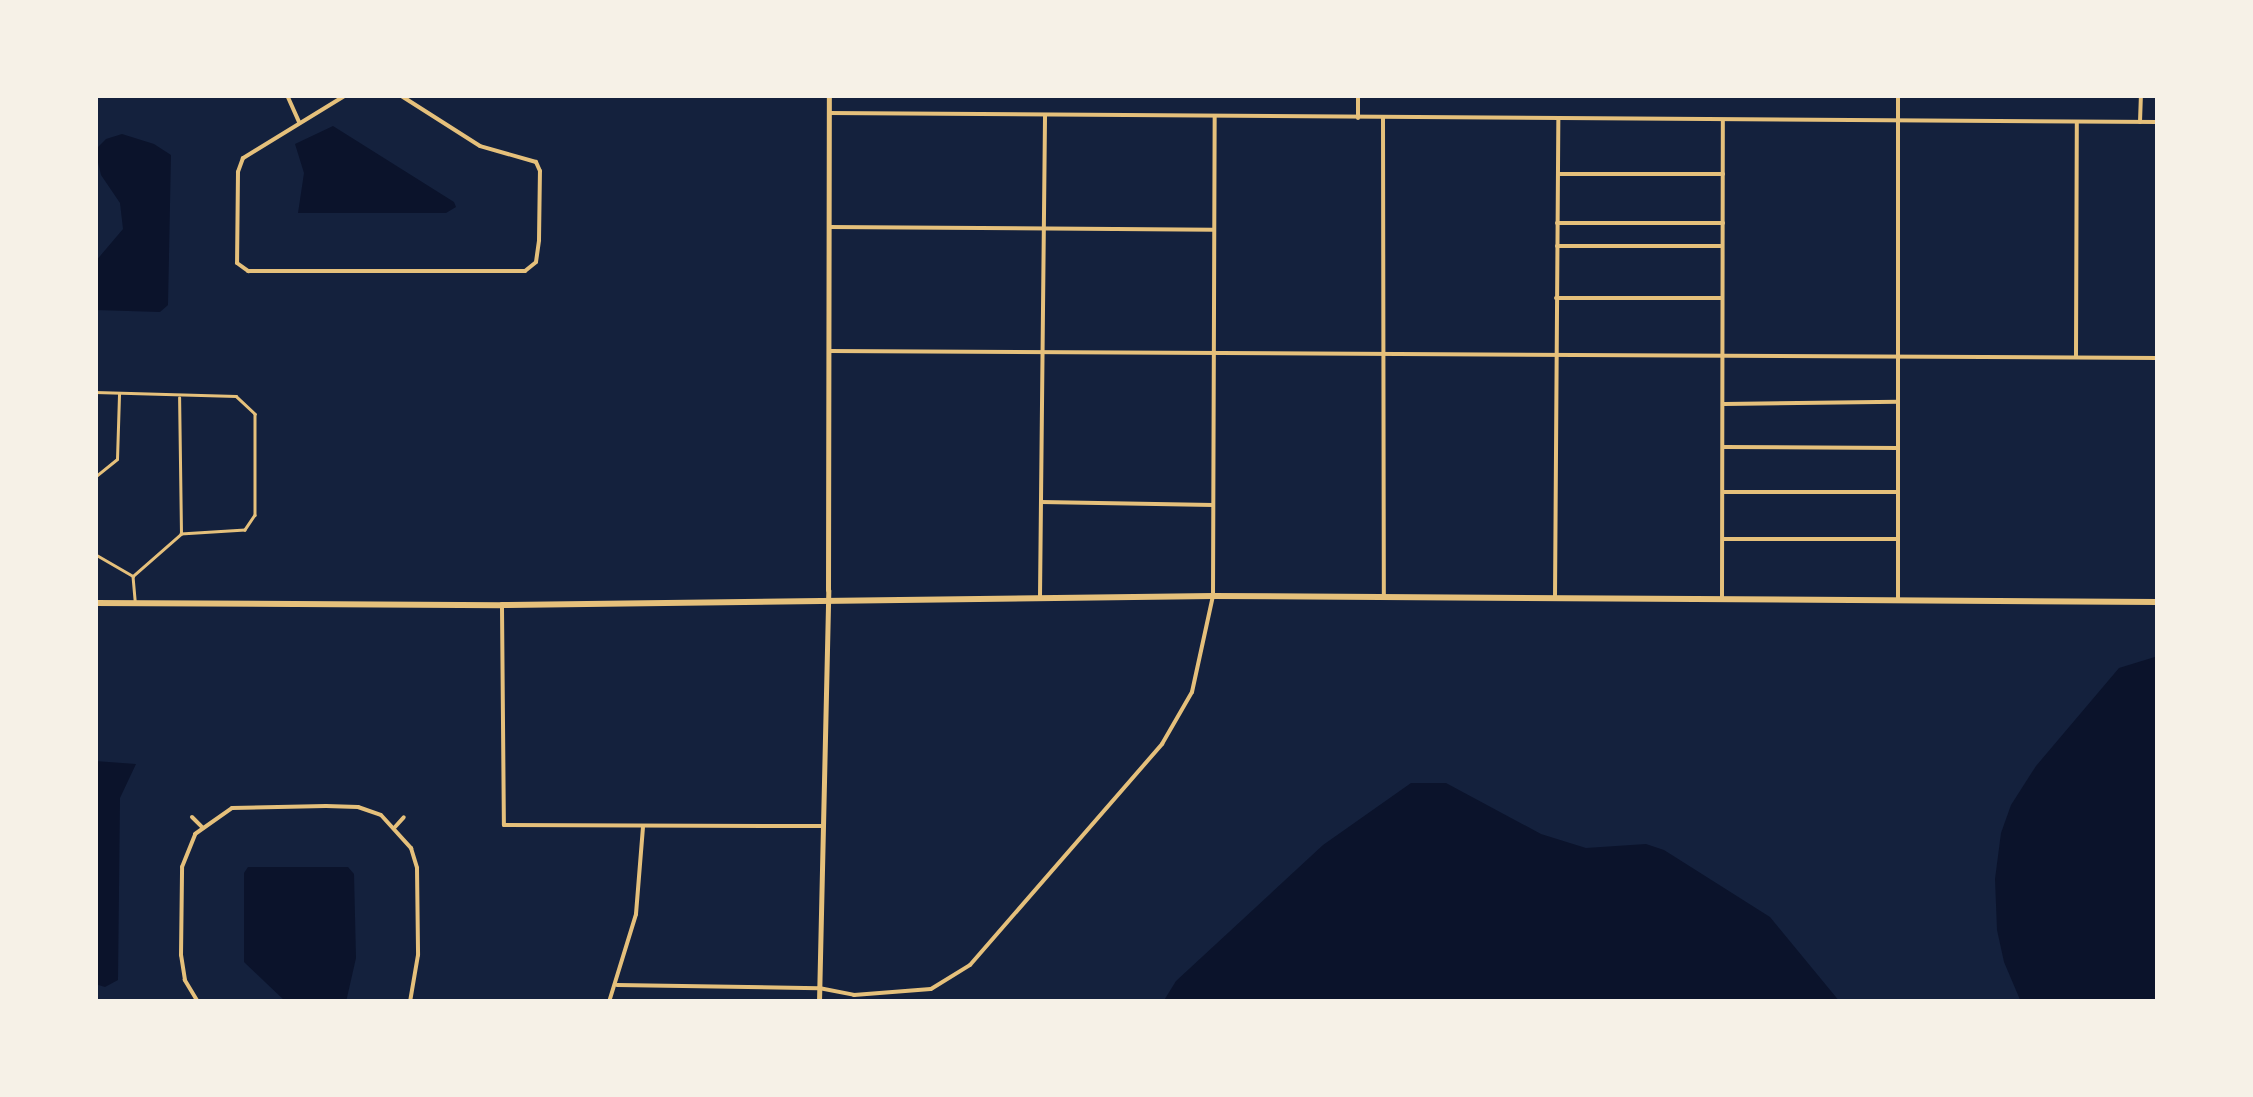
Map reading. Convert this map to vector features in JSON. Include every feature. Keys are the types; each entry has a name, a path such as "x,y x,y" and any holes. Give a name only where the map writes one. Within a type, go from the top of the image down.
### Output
{"main road":[{"path":"95,603 502,604 1040,596 2158,602"}],"street":[{"path":"287,95 300,122"},
{"path":"346,95 254,147 238,172 237,263 248,271 525,272 536,262 539,240 540,171 536,162 530,157 494,152 400,95"},
{"path":"819,1002 829,95"},
{"path":"1358,95 1358,118"},
{"path":"1898,95 1898,600"},
{"path":"2140,122 2141,95"},
{"path":"829,113 2158,122"},
{"path":"1040,596 1045,115"},
{"path":"618,984 819,988 854,995 902,995 931,989 970,965 1162,744 1192,692 1213,596 1215,116"},
{"path":"1383,118 1384,597"},
{"path":"1556,598 1554,355 1558,120"},
{"path":"1722,121 1722,600"},
{"path":"2076,357 2077,122"},
{"path":"1558,174 1722,174"},
{"path":"1557,223 1722,223"},
{"path":"829,228 1214,230"},
{"path":"1557,246 1723,246"},
{"path":"1556,298 1723,298"},
{"path":"829,350 2158,358"},
{"path":"1724,404 1898,402"},
{"path":"1724,447 1898,448"},
{"path":"1723,492 1898,492"},
{"path":"1040,502 1213,505"},
{"path":"1723,540 1898,540"},
{"path":"502,604 504,825 821,826"},
{"path":"198,1002 182,966 184,856 202,827 232,808 309,806 358,807 381,815 396,827 410,848 416,868 418,954 410,1002"},
{"path":"192,817 202,827"},
{"path":"396,827 404,817"},
{"path":"609,1002 618,984 636,914 643,827"}],"lane":[{"path":"95,392 236,396 255,414 255,516 245,530 181,534 133,576"},
{"path":"95,477 116,459 119,392"},
{"path":"179,396 181,534"},
{"path":"95,554 133,576"},
{"path":"133,576 135,603"}],"water":[{"path":"333,126 454,202 456,207 446,213 298,213 304,173 295,144"},
{"path":"122,134 154,144 171,155 168,305 160,312 95,310 95,262 123,229 120,203 101,175 95,150 106,139"},
{"path":"2158,656 2158,1002 2021,1002 2004,962 1997,930 1995,879 2001,833 2011,805 2036,766 2119,668"},
{"path":"95,761 136,764 120,798 118,980 105,987 95,984"},
{"path":"1411,783 1446,783 1541,834 1586,848 1646,844 1664,850 1770,917 1840,1002 1163,1002 1176,981 1323,845"},
{"path":"248,867 348,867 354,874 356,958 346,1002 286,1002 244,962 244,873"}]}
